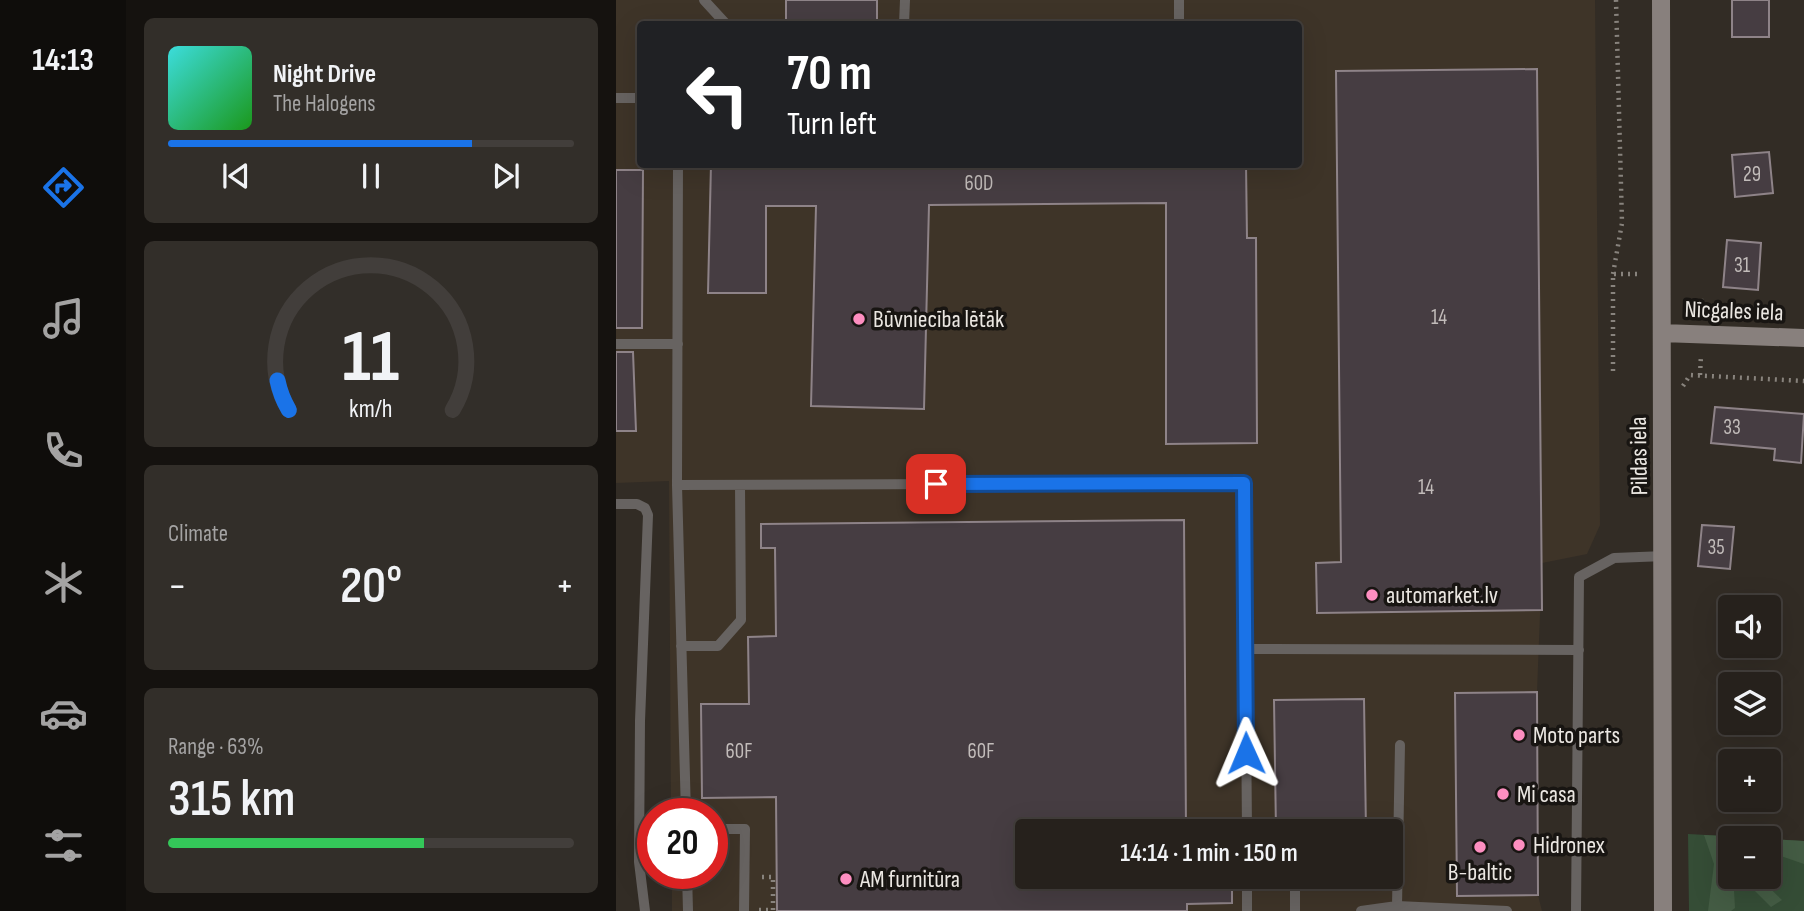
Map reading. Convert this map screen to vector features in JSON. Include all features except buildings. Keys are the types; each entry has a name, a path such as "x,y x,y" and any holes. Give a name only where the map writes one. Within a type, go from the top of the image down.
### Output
{"street":[{"name":"Pildas iela","path":"1661,0 1665,556 1663,911"},
{"name":"Nīcgales iela","path":"1662,333 1804,338"}],"lane":[{"path":"704,0 723,21"},
{"path":"904,21 905,0"},
{"path":"1179,0 1179,21"},
{"path":"616,97 637,99"},
{"path":"678,168 677,485 686,798"},
{"path":"616,344 678,344"},
{"path":"677,485 1244,483 1247,819"},
{"path":"681,646 718,646 741,620 740,485"},
{"path":"616,504 637,504 645,508 648,515 640,721 639,862 645,911"},
{"path":"1576,911 1579,577 1614,558 1665,556"},
{"path":"1245,649 1579,650"},
{"path":"1397,906 1400,745"},
{"path":"728,829 745,829 744,911"},
{"path":"687,889 688,911"},
{"path":"1247,889 1247,911"},
{"path":"1295,889 1295,911"},
{"path":"1361,911 1397,906 1507,911"}],"path":[{"path":"1613,371 1613,274 1622,223 1616,0"},
{"path":"1613,274 1663,275"},
{"path":"1700,375 1804,381"}],"shaded area":[{"path":"616,0 1595,0 1600,525 1587,554 1542,563 1537,692 1538,895 1542,911 672,911 672,889 728,889 728,798 671,798 669,481 616,483"}],"green space":[{"path":"1688,834 1718,836 1718,889 1781,889 1781,840 1804,841 1804,911 1689,911"},
{"path":"1704,835 1718,836 1718,889 1736,889 1735,908 1731,911 1708,911 1714,864"},
{"path":"1781,840 1804,841 1804,864 1781,856"},
{"path":"1753,889 1771,889 1782,900 1771,907"}],"place":[{"name":"Būvniecība lētāk","path":"859,319"},
{"name":"automarket.lv","path":"1372,595"},
{"name":"Moto parts","path":"1519,735"},
{"name":"Mi casa","path":"1503,794"},
{"name":"Hidronex","path":"1519,845"},
{"name":"B-baltic","path":"1480,847"},
{"name":"AM furnitūra","path":"846,879"}],"route":[{"path":"936,484 1244,483 1246,753"}]}
